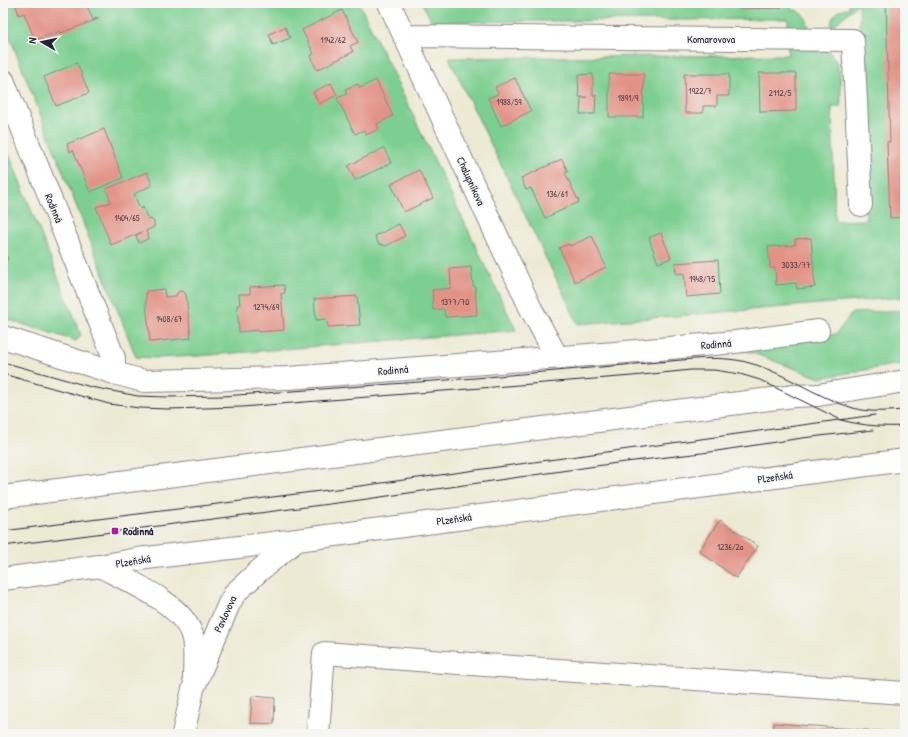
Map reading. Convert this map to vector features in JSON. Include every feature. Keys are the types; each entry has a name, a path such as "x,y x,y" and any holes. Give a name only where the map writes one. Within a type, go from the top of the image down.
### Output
{"street":[{"name":"Chalupníkova","path":"389,3 531,309 557,357"},
{"name":"Komarovova","path":"404,36 853,40 861,204"},
{"name":"Rodinná","path":"3,80 114,358 114,372 144,381 288,378 735,342 818,331"},
{"path":"3,337 114,372"},
{"path":"3,497 794,396 818,395 905,381"},
{"name":"Plzeňská","path":"3,580 138,559 297,540 905,460"},
{"name":"Pavlovova","path":"183,734 193,689 228,606 235,593 260,570 297,540"},
{"name":"Pavlovova","path":"100,566 139,587 170,607 177,612 187,624 192,636 194,657 193,689"},
{"path":"318,734 324,653 905,693"}],"green space":[{"path":"3,3 359,3 516,330 198,356 157,358 136,357 3,20"},
{"path":"422,3 791,3 791,9 798,11 803,15 809,28 788,28 788,19 432,22"},
{"path":"849,3 859,3 831,28 832,20 836,14 841,10 849,8"},
{"path":"859,3 905,3 905,297 578,324 449,58 788,55 788,46 822,48 829,52 834,58 839,73 840,82 841,107 832,107 835,221 866,220"},
{"path":"3,139 81,335 76,341 3,318"},
{"path":"905,310 905,363 820,378 742,349 790,340 836,334 852,313"}],"building":[{"path":"15,3 86,3 93,20 98,17 98,19 61,33 60,31 35,40 24,13 19,15"},
{"path":"738,3 781,3 781,8 738,9"},
{"path":"886,3 905,3 905,217 890,218 887,142 890,142"},
{"path":"342,10 358,42 350,46 353,52 317,70 310,56 314,54 302,30"},
{"path":"285,27 290,38 273,45 269,34"},
{"path":"77,63 89,93 56,106 44,77"},
{"path":"759,73 796,73 796,111 760,112"},
{"path":"593,74 593,95 596,95 595,114 580,114 581,98 587,97 579,97 578,75"},
{"path":"609,74 644,74 643,117 609,117"},
{"path":"684,74 729,74 729,96 717,96 717,106 703,106 703,113 685,113"},
{"path":"515,78 531,111 501,126 488,98 498,94 495,87"},
{"path":"376,80 393,116 377,124 379,129 366,135 364,130 355,134 337,98 347,94 345,89 358,84 360,88"},
{"path":"331,83 337,95 319,104 313,92"},
{"path":"104,129 123,178 90,192 73,150 70,152 67,144"},
{"path":"384,148 391,163 355,180 348,166"},
{"path":"562,159 568,172 565,173 579,202 545,218 531,188 526,190 521,178"},
{"path":"419,170 433,198 404,212 391,184"},
{"path":"147,172 152,185 134,194 140,209 143,207 148,220 151,219 154,222 154,227 146,231 149,238 139,243 136,236 142,232 111,245 96,207 111,202 106,189"},
{"path":"399,224 405,236 386,246 378,243 375,236"},
{"path":"661,233 671,258 658,263 649,238"},
{"path":"592,236 606,267 575,282 559,248 569,244 570,246"},
{"path":"811,238 815,287 797,289 796,283 776,285 775,268 770,268 768,247 795,245 795,239"},
{"path":"3,256 8,257 3,272"},
{"path":"718,260 720,294 686,297 684,273 676,274 675,263"},
{"path":"471,267 473,286 475,286 477,315 445,317 444,309 433,310 432,290 451,288 450,269"},
{"path":"284,285 285,293 281,294 284,330 239,332 237,305 240,305 239,294 250,294 250,287"},
{"path":"164,289 165,297 176,296 180,291 184,292 186,295 191,338 150,342 146,291"},
{"path":"357,296 360,325 328,327 326,319 316,320 314,299"},
{"path":"720,520 758,546 736,578 699,551"},
{"path":"252,696 275,698 274,724 250,723"},
{"path":"774,723 904,733 904,734 774,734"}],"tram line":[{"path":"3,362 91,387 138,396 166,397 223,396 475,378 712,358 742,361 756,365 784,376 825,397 859,410 905,410"},
{"path":"3,374 109,404 139,408 168,409 242,407 691,370 714,370 740,374 760,380 841,420 873,426 905,426"},
{"path":"3,531 360,486 875,415"},
{"path":"3,546 360,500 617,463 873,430"}],"place":[{"name":"Rodinná","path":"115,531"}]}
